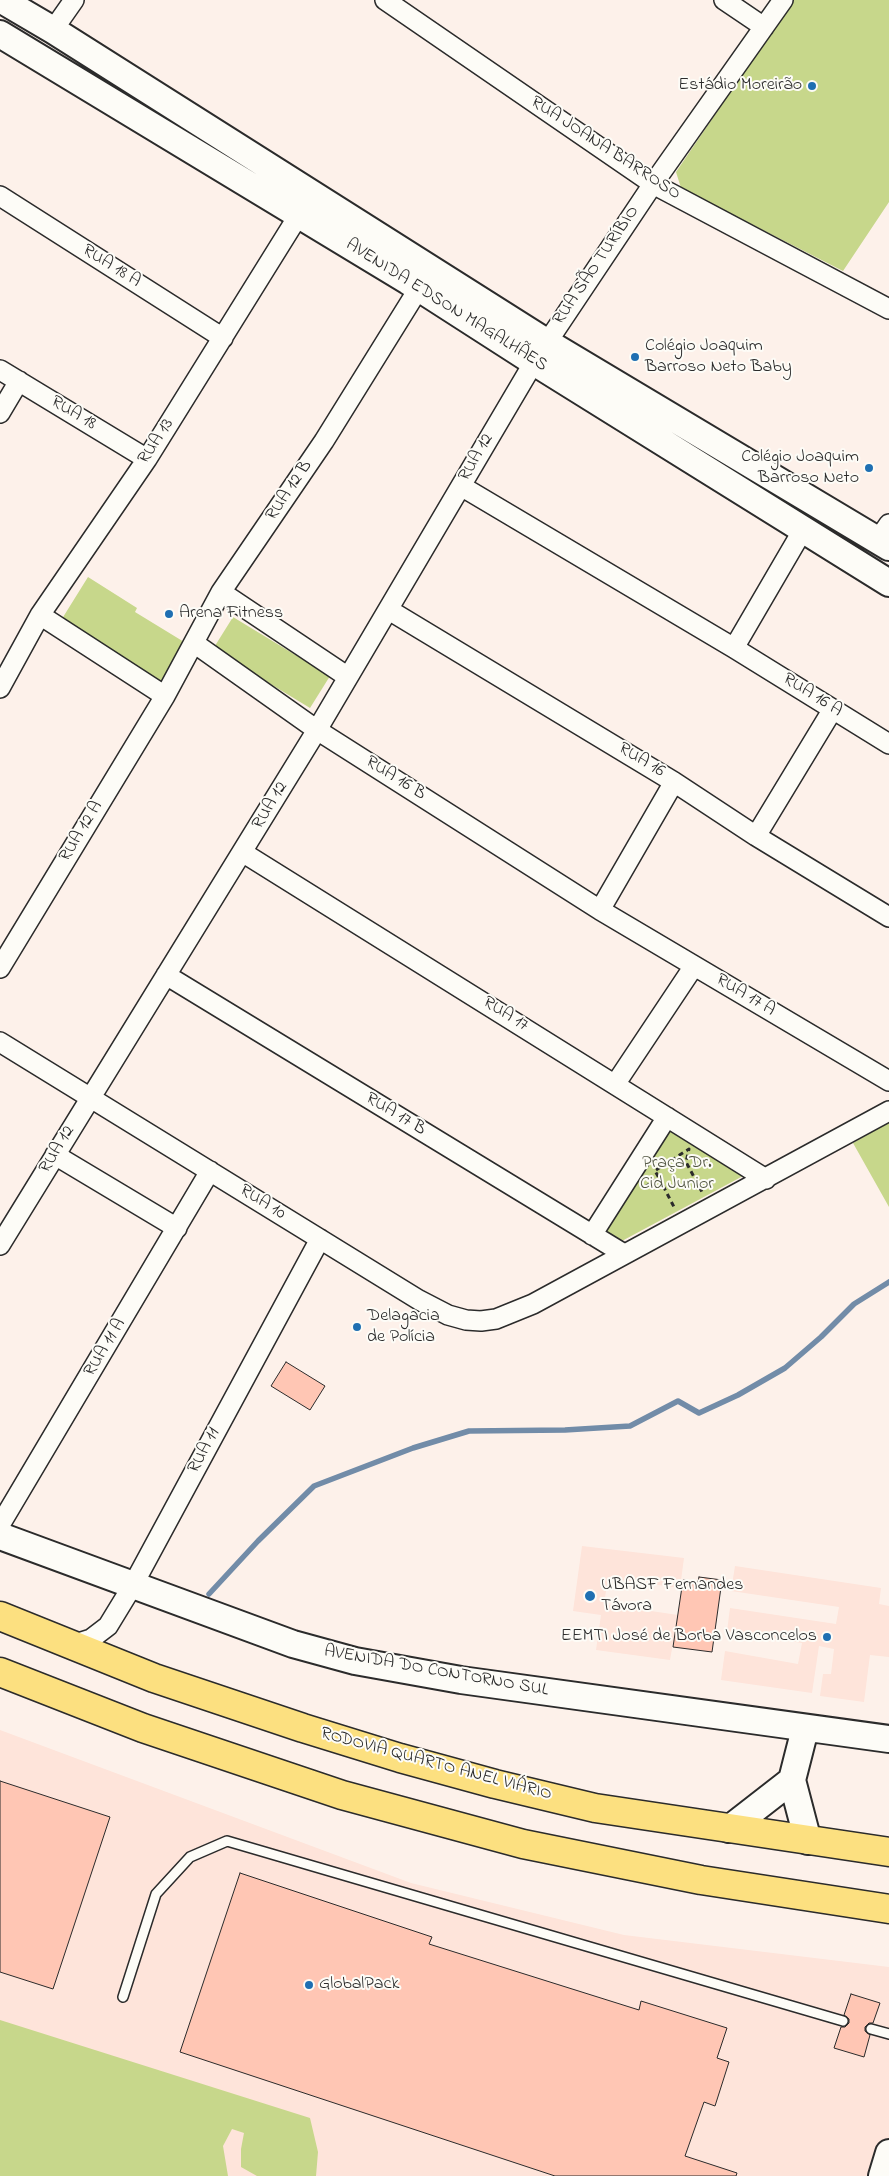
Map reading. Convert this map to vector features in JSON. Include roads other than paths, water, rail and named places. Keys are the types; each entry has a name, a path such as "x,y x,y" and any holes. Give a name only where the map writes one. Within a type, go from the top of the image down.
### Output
{"highway":[{"name":"RODOVIA QUARTO ANEL VIÁRIO","path":"0,1616 154,1678 303,1728 400,1758 495,1784 595,1808 889,1852"},
{"path":"0,1672 143,1728 332,1792 523,1844 701,1880 889,1909"}],"street":[{"name":"AVENIDA EDSON MAGALHÃES","path":"2,0 54,30 305,204 433,288 540,352 885,537"},
{"path":"54,30 74,0"},
{"name":"RUA JOANA BARROSO","path":"385,0 653,184 889,309"},
{"path":"724,0 764,27"},
{"name":"RUA SÃO TURÍBIO","path":"540,352 653,184 783,0"},
{"name":"AVENIDA EDSON MAGALHÃES","path":"0,34 305,204"},
{"name":"RUA 18 A","path":"0,196 223,338"},
{"name":"RUA 13","path":"0,688 40,615 147,459 305,204"},
{"name":"RUA 12 B","path":"165,696 221,592 324,441 433,288"},
{"name":"AVENIDA EDSON MAGALHÃES","path":"540,352 889,583"},
{"name":"RUA 12","path":"0,1245 317,730 540,352"},
{"name":"RUA 18","path":"0,370 147,459"},
{"path":"0,413 19,381"},
{"path":"461,486 734,648 804,528"},
{"path":"221,592 348,677"},
{"name":"RUA 16","path":"389,610 674,782 756,836 889,918"},
{"path":"40,615 165,696"},
{"name":"RUA 16 B","path":"194,643 317,730 600,910"},
{"name":"RUA 16 A","path":"734,648 889,744"},
{"name":"RUA 12 A","path":"0,968 165,696"},
{"path":"756,836 833,709"},
{"path":"600,910 674,782"},
{"name":"RUA 17","path":"242,852 766,1179"},
{"name":"RUA 17 A","path":"600,910 889,1081"},
{"path":"616,1084 694,966"},
{"name":"RUA 17 B","path":"166,975 624,1254"},
{"name":"RUA 10","path":"0,1042 419,1300 448,1314 466,1320 481,1322 496,1319 534,1304 889,1111"},
{"path":"592,1235 667,1117"},
{"path":"55,1155 177,1228"},
{"name":"RUA 11 A","path":"0,1525 210,1171"},
{"name":"RUA 11","path":"72,1645 91,1639 108,1626 133,1585 320,1238"},
{"name":"AVENIDA DO CONTORNO SUL","path":"0,1536 293,1644 355,1661 461,1680 805,1729 889,1739"},
{"path":"805,1729 792,1780 808,1841"},
{"path":"729,1829 792,1780"},
{"path":"882,2176 889,2153"}],"lane":[{"path":"122,1997 156,1894 190,1857 227,1841 843,2021"},
{"path":"871,2029 889,2034"}],"waterway":[{"path":"209,1594 258,1541 314,1486 413,1448 469,1431 565,1430 630,1426 678,1401 699,1413 738,1395 785,1368 821,1337 854,1304 889,1282"}],"place":[{"name":"Estádio Moreirão","path":"812,86"},
{"name":"Colégio Joaquim Barroso Neto Baby","path":"635,357"},
{"name":"Colégio Joaquim Barroso Neto","path":"869,468"},
{"name":"Arena Fitness","path":"169,614"},
{"name":"Delagacia de Polícia","path":"357,1327"},
{"name":"UBASF Fernandes Távora","path":"590,1596"},
{"name":"EEMTI José de Borba Vasconcelos","path":"827,1637"},
{"name":"GlobalPack","path":"309,1985"}],"park label":[{"name":"Praça Dr. Cid Junior","path":"677,1174"}]}
